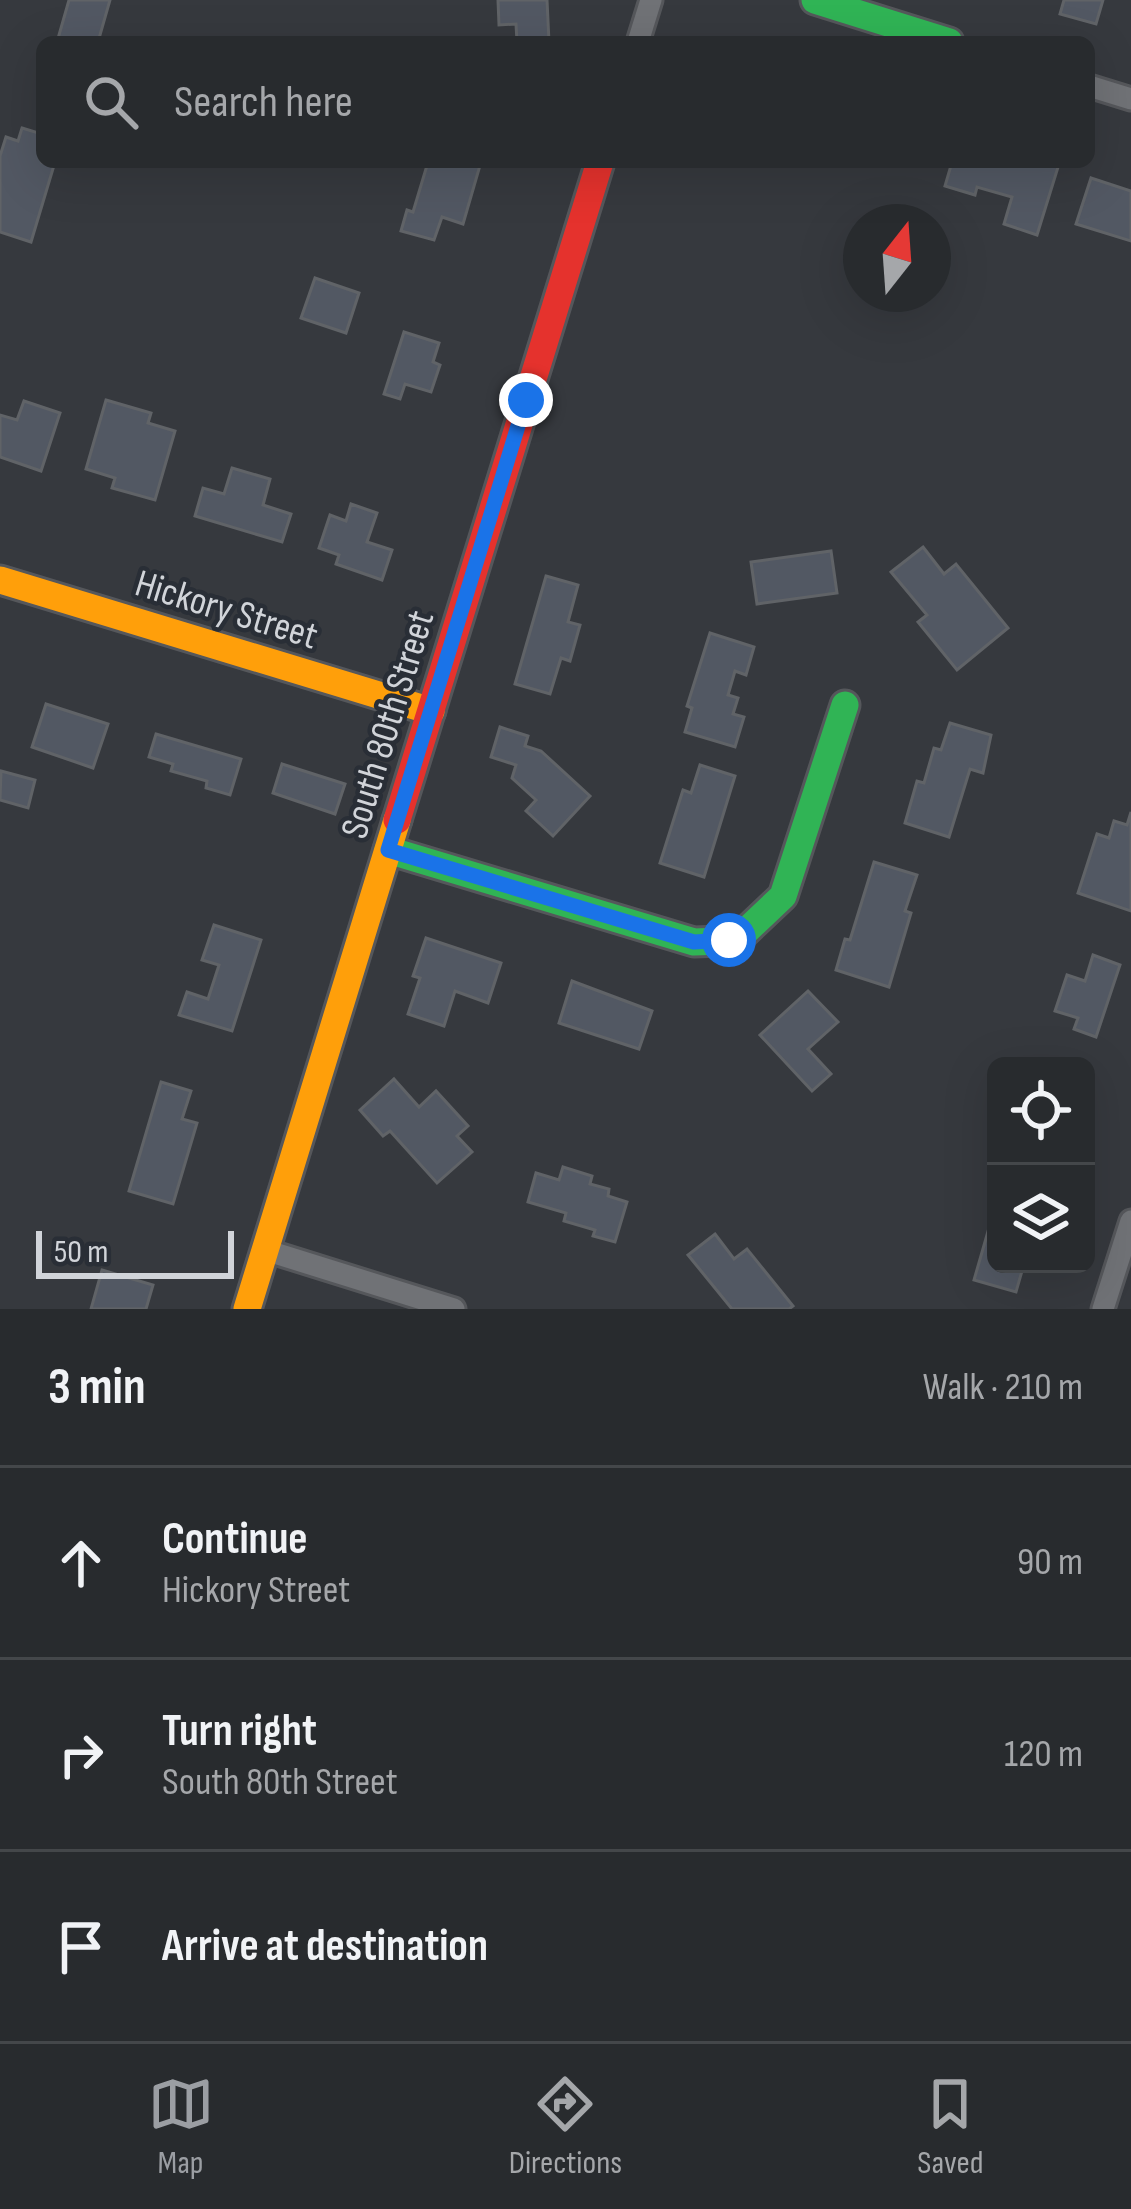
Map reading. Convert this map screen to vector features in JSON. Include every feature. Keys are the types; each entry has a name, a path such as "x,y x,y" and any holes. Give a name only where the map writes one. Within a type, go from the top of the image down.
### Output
{"street":[{"path":"640,36 651,0"},
{"path":"815,0 930,36"},
{"path":"1095,88 1131,99"},
{"name":"South 80th Street","path":"247,1309 598,168"},
{"name":"Hickory Street","path":"0,580 431,711"},
{"path":"388,850 694,942 729,940 767,917 783,896 844,705"},
{"path":"1103,1309 1131,1221"},
{"path":"266,1250 454,1309"}],"building":[{"path":"69,0 110,0 100,36 59,36"},
{"path":"498,0 547,0 549,36 517,36 516,24 499,25"},
{"path":"1064,0 1103,0 1096,24 1060,14"},
{"path":"22,128 36,132 36,168 53,168 31,242 0,232 0,156 6,137 18,141"},
{"path":"426,168 479,168 463,224 442,217 434,240 401,231 407,210 413,212"},
{"path":"950,168 1058,168 1037,235 1004,224 1012,197 977,187 975,195 945,186"},
{"path":"1091,178 1131,191 1131,241 1076,224"},
{"path":"315,278 359,293 346,333 301,318"},
{"path":"404,332 439,343 433,362 440,365 431,392 405,384 400,399 384,394"},
{"path":"106,400 151,413 148,423 175,431 155,500 112,488 115,478 86,469"},
{"path":"24,401 60,413 41,471 0,457 0,415 17,420"},
{"path":"232,468 270,479 263,505 291,514 282,542 195,516 203,488 224,494"},
{"path":"351,504 377,513 367,542 392,550 382,580 336,564 339,555 319,548 330,515 346,521"},
{"path":"923,547 944,574 956,564 1008,628 957,670 918,622 927,615 891,572"},
{"path":"831,551 837,593 757,604 751,562"},
{"path":"546,576 578,585 568,622 580,625 570,661 561,658 550,694 515,684"},
{"path":"710,633 754,647 746,675 735,671 728,695 738,698 733,714 744,717 735,747 685,732 692,708 687,706"},
{"path":"46,704 108,724 93,768 32,747"},
{"path":"950,723 991,735 983,773 970,769 949,837 905,823 917,781 924,783 934,748 941,750"},
{"path":"500,727 528,736 525,746 541,751 590,796 553,836 526,811 536,800 512,778 516,765 491,757"},
{"path":"156,734 241,759 230,795 206,788 207,781 171,771 173,764 149,757"},
{"path":"282,764 345,784 335,814 273,793"},
{"path":"700,765 735,776 704,877 660,863 683,790 691,793"},
{"path":"1,771 35,780 28,808 0,800"},
{"path":"1131,812 1131,911 1078,893 1097,834 1109,838 1114,821 1127,825"},
{"path":"874,862 917,875 889,987 836,970"},
{"path":"214,925 261,940 232,1031 179,1015 187,992 208,999 219,965 202,960"},
{"path":"426,938 501,963 488,1003 455,991 444,1026 408,1014 420,978 413,976"},
{"path":"1093,955 1120,965 1096,1037 1074,1029 1078,1018 1055,1011 1067,975 1085,981"},
{"path":"572,981 652,1011 639,1049 559,1023"},
{"path":"808,991 838,1022 808,1049 831,1074 812,1091 760,1035"},
{"path":"394,1079 419,1107 436,1091 468,1126 457,1136 472,1152 437,1183 390,1131 383,1136 360,1110"},
{"path":"161,1082 191,1091 182,1119 197,1123 173,1204 129,1191"},
{"path":"563,1167 592,1176 590,1184 609,1189 608,1196 627,1202 615,1242 564,1221 566,1213 528,1202 536,1173 559,1180"},
{"path":"715,1234 734,1259 747,1249 793,1306 732,1309 688,1255"},
{"path":"987,1235 987,1273 1021,1273 1016,1292 974,1280"},
{"path":"102,1270 153,1285 146,1309 91,1309"}],"traffic: fast":[{"path":"815,0 930,36"},
{"path":"388,850 694,942 722,941 745,932 783,896 845,705"}],"traffic: slow":[{"path":"0,580 431,711"},
{"path":"247,1309 397,820"}],"traffic: jam":[{"path":"397,820 598,168"}],"route":[{"path":"526,400 388,850 694,942 729,940"}]}
